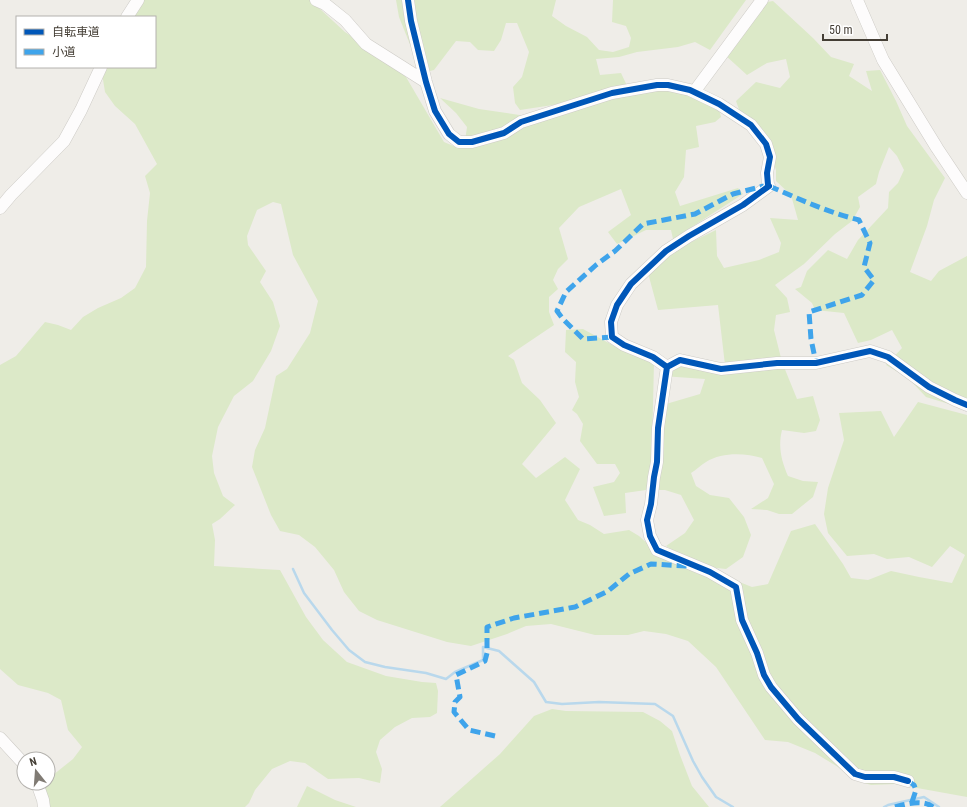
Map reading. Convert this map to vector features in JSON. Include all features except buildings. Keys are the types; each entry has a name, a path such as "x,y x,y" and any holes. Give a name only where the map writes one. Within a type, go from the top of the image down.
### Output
{"street":[{"path":"128,16 138,0"},
{"path":"316,0 325,4 346,20 366,44 426,82"},
{"path":"408,0 411,21 426,82 435,111 449,134 459,142 472,142 504,133 521,122 612,93 657,85 668,85 694,92 743,118 758,132 766,144 770,157 767,173 768,186 770,186 743,205 688,236 666,251 631,284 617,305 611,322 612,337 624,345 653,357 667,367"},
{"path":"694,92 762,0"},
{"path":"857,0 883,60 936,148 967,193"},
{"path":"0,208 64,141 81,110 101,68"},
{"path":"667,367 680,360 721,369 777,363 816,363 870,351 888,357 929,386 967,405"},
{"path":"667,367 658,428 657,462 651,504 646,520 650,536 657,550 710,572 736,587 742,620 757,653 764,675 771,687 798,719 855,774 865,777 894,777 908,781"},
{"path":"0,738 16,755"},
{"path":"40,791 44,807"}],"green space":[{"path":"140,0 312,0 345,32 378,54 406,77 444,142 456,147 465,141 467,127 456,113 440,98 479,109 526,116 582,106 635,94 672,89 698,95 719,109 721,117 715,122 696,126 699,147 686,150 684,177 675,192 680,206 738,188 743,194 673,239 671,230 646,230 617,244 608,232 631,215 621,189 579,207 559,228 568,259 558,269 553,280 558,289 549,297 549,312 554,325 508,356 514,360 522,383 540,400 556,423 522,464 536,478 565,457 580,469 565,500 578,520 590,525 604,534 629,530 639,536 660,555 698,574 719,574 752,587 768,584 791,531 815,524 851,578 868,580 891,571 952,583 965,555 950,546 932,567 909,557 887,559 874,554 847,556 828,533 824,514 828,488 844,440 839,413 881,411 894,437 918,402 967,415 967,797 895,784 871,785 855,780 838,767 815,753 788,742 765,740 716,667 688,641 666,634 644,631 628,635 595,635 551,624 526,626 471,646 447,642 377,620 359,611 344,592 334,570 315,547 299,535 280,531 271,515 252,467 255,450 265,428 276,376 287,369 310,333 318,301 293,255 281,204 273,202 257,210 247,236 248,245 266,271 260,282 273,302 280,326 271,351 253,381 234,396 218,427 212,456 214,473 223,496 235,505 220,519 212,524 215,540 214,566 280,570 306,617 323,640 347,662 386,676 436,683 438,691 437,713 430,717 412,718 395,727 380,740 376,752 382,769 380,783 359,778 328,779 305,763 290,761 272,769 255,790 249,803 245,807 48,807 45,791 56,791 56,773 73,759 82,747 68,730 61,700 48,693 18,685 0,669 0,365 16,356 45,322 71,330 83,317 98,308 121,298 135,288 146,267 147,221 150,193 145,176 157,164 135,124 115,106 105,92 101,68 156,68 156,16 130,16"},
{"path":"396,0 556,0 552,16 566,26 587,37 599,50 613,52 629,47 631,38 626,26 612,22 613,0 746,0 710,50 695,42 678,47 637,52 619,57 596,59 600,75 621,73 629,90 596,94 553,105 520,110 515,103 513,87 522,77 529,52 517,23 506,23 501,40 494,51 478,50 470,42 456,41 434,70 418,74 411,47 399,17"},
{"path":"773,1 831,57 854,64 849,76 872,91 866,71 880,70 907,126 945,178 934,200 927,226 910,272 931,281 939,271 967,256 967,407 949,404 926,397 908,378 886,365 902,348 892,330 871,340 858,343 844,313 815,310 812,303 795,289 801,287 807,271 828,250 847,259 858,240 888,208 889,192 898,183 904,170 897,156 889,147 876,184 858,197 860,207 852,221 835,234 804,264 775,285 787,298 790,312 776,315 774,330 782,362 797,399 813,396 820,420 816,431 804,433 782,430 780,442 781,453 788,476 803,481 818,482 813,497 792,514 779,514 767,510 751,509 768,498 774,484 762,458 755,456 734,454 719,456 706,462 691,473 696,486 710,495 729,498 744,517 751,535 743,557 726,569 708,567 683,556 666,546 685,533 694,520 681,495 665,490 646,490 625,493 626,513 604,516 593,487 614,482 620,473 615,464 597,464 580,441 583,424 577,414 572,410 579,397 575,382 576,362 565,352 566,330 583,329 616,347 654,362 652,449 666,404 700,394 705,379 662,376 663,363 725,365 718,305 658,310 648,273 675,250 716,230 717,256 724,268 759,260 779,252 781,243 770,218 798,220 791,195 776,181 776,170 767,143 741,115 736,101 756,82 780,88 790,77 786,59 767,63 747,75 725,55 757,4"},
{"path":"552,709 566,711 643,712 660,721 672,731 692,786 709,807 440,807 500,754 534,716"},
{"path":"307,786 335,800 356,807 297,807"}],"waterway":[{"path":"293,569 304,593 332,630 349,650 365,662 385,667 426,673 446,679 455,672 483,660 483,647 499,651 534,682 546,702 562,704 599,702 655,704 673,716 693,761 716,797 733,807"},
{"path":"884,807 924,797 939,807"}],"marked path":[{"path":"612,337 583,339 557,311 566,292 596,265 615,251 643,224 695,214 733,194 764,186"},
{"path":"769,186 824,209 859,220 870,243 864,267 874,280 862,295 809,312 811,339 816,363"},
{"path":"495,736 469,730 454,712 455,702 460,697 456,675 485,661 487,653 487,627 514,618 575,607 608,591 629,574 651,564 687,566"},
{"path":"908,781 914,785 916,790 912,802"},
{"path":"895,807 919,803 924,803 933,807"}],"cycle path":[{"path":"408,0 411,21 426,82 435,111 449,134 459,142 472,142 504,133 521,122 612,93 657,85 668,85 690,90 719,104 751,125 766,144 770,157 767,173 769,186"},
{"path":"769,186 743,205 666,251 631,284 617,305 611,322 612,337 624,345 653,357 667,367 680,360 721,369 777,363 816,363 870,351 888,357 929,387 967,405"},
{"path":"667,367 658,428 657,462 651,504 647,520 650,536 657,550 710,572 736,587 742,620 757,653 764,675 771,687 798,719 855,774 865,777 894,777 908,781"}]}
